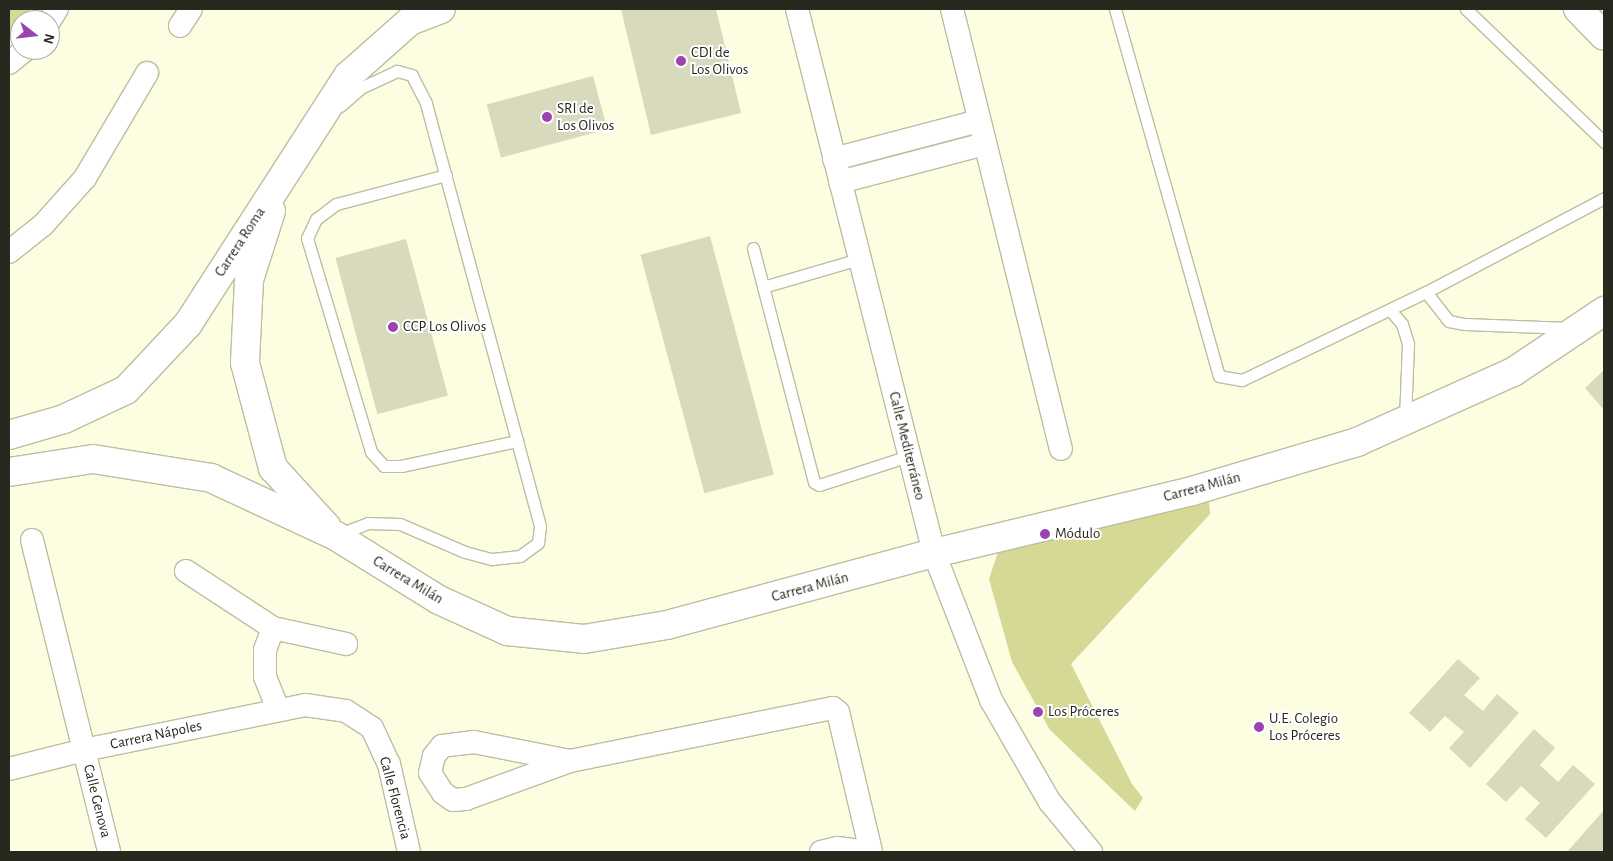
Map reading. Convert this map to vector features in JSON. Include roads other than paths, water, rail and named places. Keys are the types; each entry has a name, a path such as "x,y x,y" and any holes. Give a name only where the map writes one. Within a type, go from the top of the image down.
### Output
{"street":[{"name":"Carrera Roma","path":"9,435 64,419 126,390 188,324 348,76 410,21 441,9"},
{"name":"Calle Mediterráneo","path":"797,9 934,553 991,700 1050,802 1091,852"},
{"path":"952,9 1061,449"},
{"path":"1578,9 1604,36"},
{"path":"9,252 43,225 85,178 147,73"},
{"path":"834,159 979,121"},
{"path":"840,182 985,144"},
{"path":"281,178 249,280 245,363 273,468 336,536"},
{"name":"Carrera Milán","path":"9,472 93,459 211,478 336,536 439,600 507,631 584,639 666,625 934,553 1192,491 1357,442 1513,372 1604,311"},
{"name":"Calle Genova","path":"32,540 109,852"},
{"path":"186,571 273,628 346,644"},
{"path":"273,628 265,650 265,677 278,710"},
{"name":"Carrera Nápoles","path":"9,769 84,750 305,705"},
{"name":"Calle Florencia","path":"305,705 346,711 372,728 388,764 409,852"},
{"path":"570,761 474,742 442,746 434,756 430,773 443,794 453,800 466,799 570,761 833,708 838,712 870,852 837,848 821,852"}],"lane":[{"path":"1115,9 1219,376 1242,380 1426,292 1604,198"},
{"path":"1466,9 1604,142"},
{"path":"310,133 362,87 397,71 412,76 426,103 540,526 538,543 520,556 492,560 465,552 400,524 368,524 336,536"},
{"path":"446,175 336,204 316,218 308,238 371,452 384,466 401,466 517,441"},
{"path":"753,248 814,482 818,485 909,456"},
{"path":"763,287 859,259"},
{"path":"1426,292 1450,321 1464,324 1578,328"},
{"path":"1390,310 1402,324 1408,344 1405,420"}],"place":[{"name":"CDI de Los Olivos","path":"681,61"},
{"name":"SRI de Los Olivos","path":"547,117"},
{"name":"CCP Los Olivos","path":"393,327"},
{"name":"Módulo","path":"1045,534"},
{"name":"Los Próceres","path":"1038,712"},
{"name":"U.E. Colegio Los Próceres","path":"1259,727"}]}
